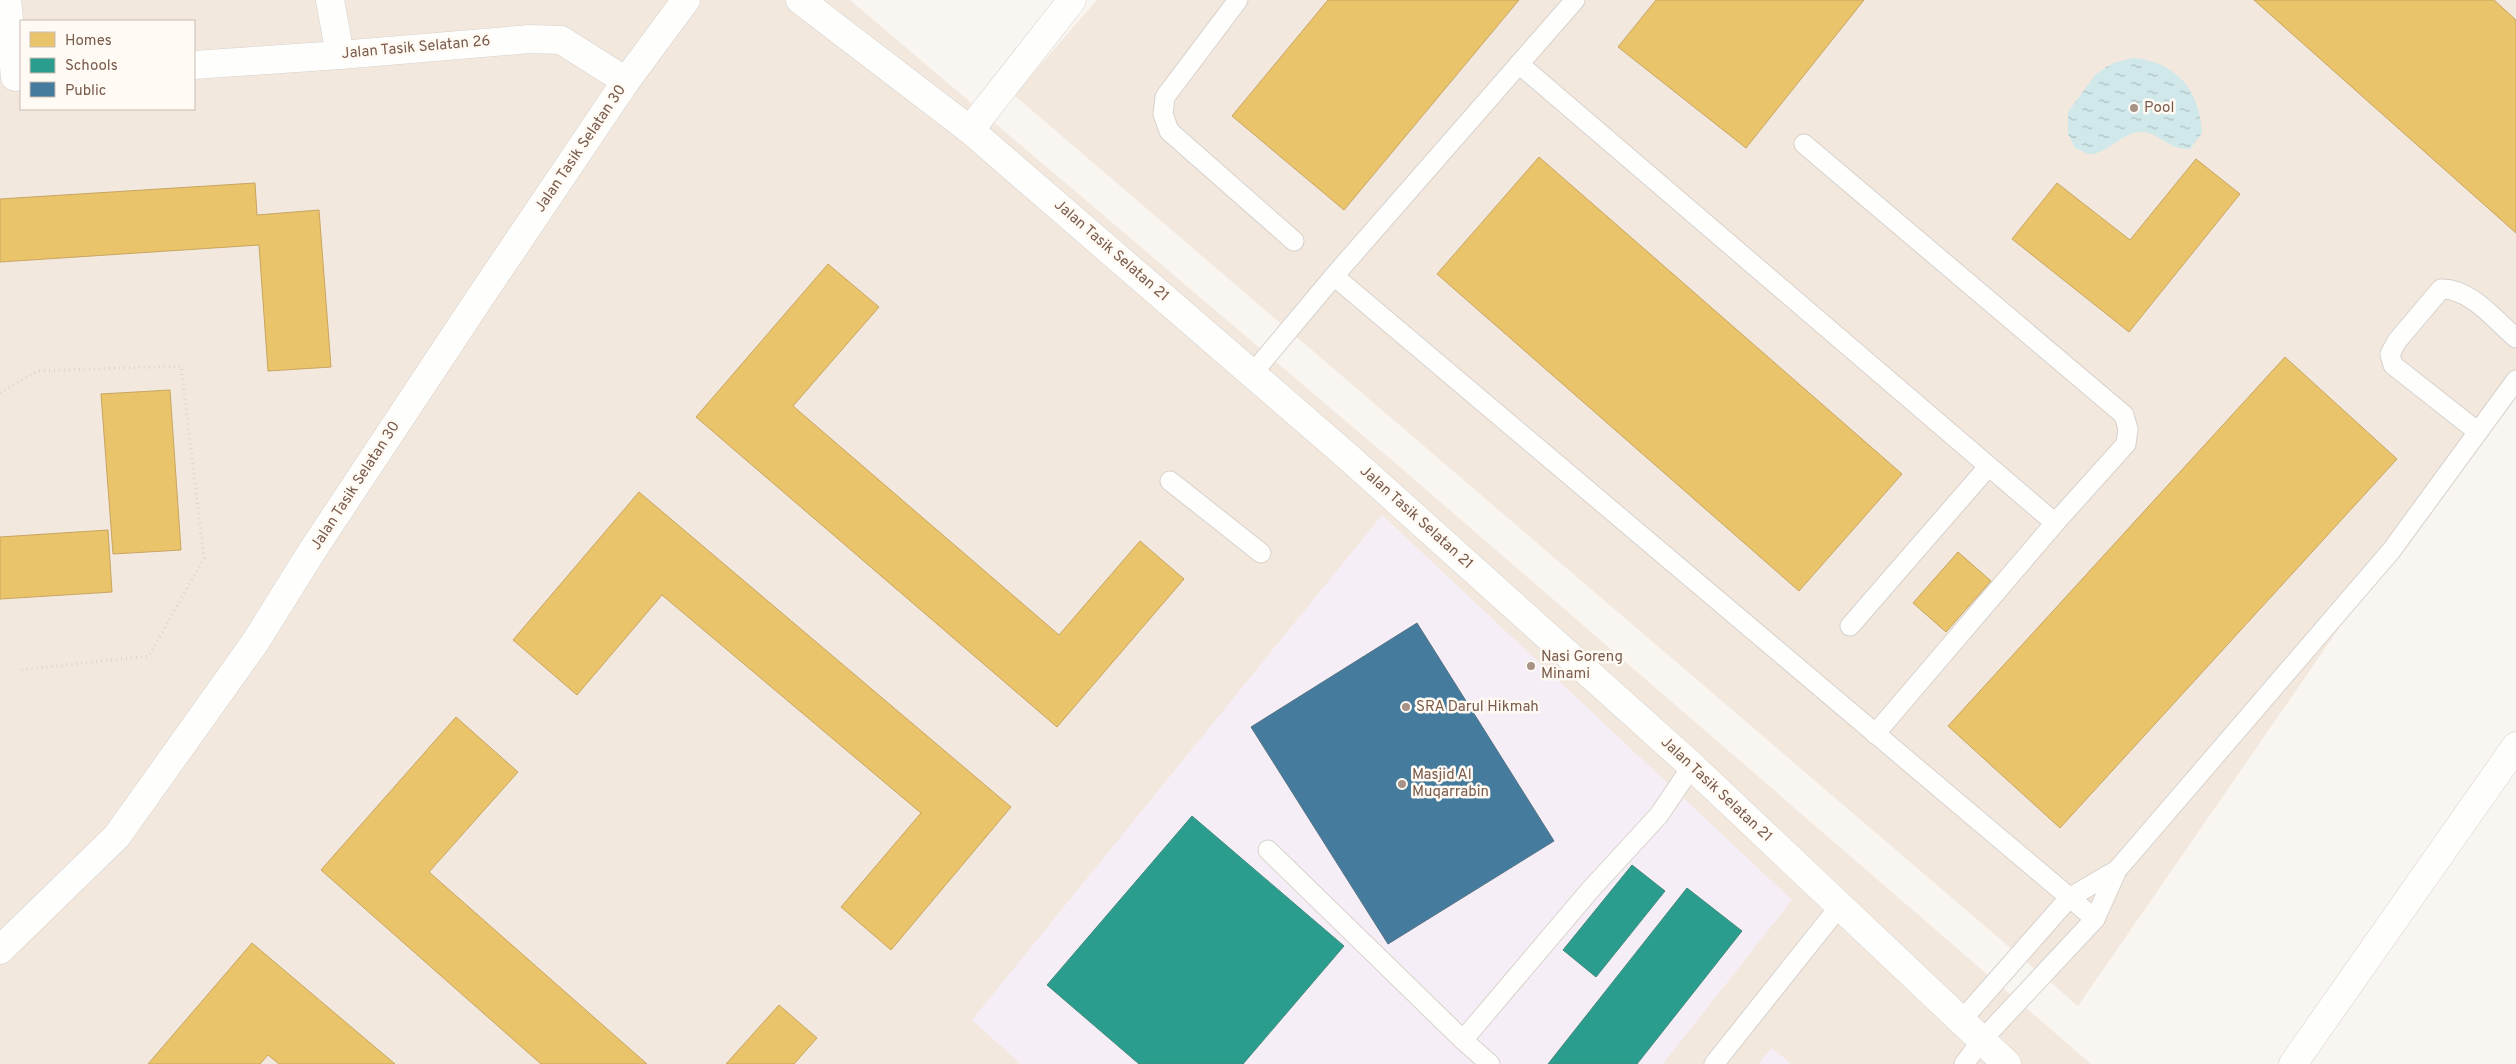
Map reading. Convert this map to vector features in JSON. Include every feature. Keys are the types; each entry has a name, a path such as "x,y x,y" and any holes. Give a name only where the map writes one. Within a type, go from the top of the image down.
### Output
{"street":[{"path":"7,0 12,77"},
{"path":"330,0 340,55"},
{"name":"Jalan Tasik Selatan 30","path":"0,950 117,836 254,644 314,548 626,81 686,0"},
{"name":"Jalan Tasik Selatan 21","path":"800,0 970,130 1346,455 1692,766 2007,1064"},
{"path":"970,130 1072,0"},
{"name":"Jalan Tasik Selatan 26","path":"195,65 340,55 506,40 560,40 626,81"},
{"path":"2293,1064 2516,746"}],"lane":[{"path":"1238,0 1165,97 1162,114 1169,132 1294,241"},
{"path":"1252,374 1334,276 1576,0"},
{"path":"1519,64 2055,523"},
{"path":"1804,144 2124,415 2128,429 2126,444 2055,523 1875,734"},
{"path":"1334,276 2095,919"},
{"path":"2478,432 2393,365 2390,354 2397,342 2441,288 2451,288 2464,293 2516,338"},
{"path":"1964,1064 1982,1040 2095,919 2117,870 2391,551 2516,380"},
{"path":"1850,626 1988,467"},
{"path":"1170,481 1261,553"},
{"path":"1463,1040 1591,890 1659,815 1692,766"},
{"path":"1268,850 1490,1064"},
{"path":"1962,1021 2069,898 2117,870"},
{"path":"1714,1064 1839,907"}],"path":[{"path":"0,392 37,371 181,366 204,558 149,656 20,670"}],"shaded area":[{"path":"0,0 850,0 1401,468 2091,1064 0,1064"},
{"path":"1097,0 2516,0 2516,372 2078,1006 1014,95"},
{"name":"SRA Darul Hikmah","path":"1382,515 1792,900 1663,1064 1021,1064 972,1020"},
{"path":"1772,1048 1791,1064 1758,1064"}],"water":[{"name":"Pool","path":"2134,58 2162,66 2174,72 2183,81 2197,104 2202,133 2190,149 2175,147 2154,135 2143,132 2128,135 2095,154 2089,154 2075,148 2068,134 2068,112 2096,74 2113,63"}],"building: Homes":[{"path":"1328,0 1519,0 1344,210 1232,116"},
{"path":"1656,0 1864,0 1746,148 1618,47"},
{"path":"2254,0 2494,0 2516,20 2516,233"},
{"path":"1539,157 1902,474 1799,591 1437,274"},
{"path":"2196,159 2240,194 2129,332 2012,239 2057,183 2130,240"},
{"path":"255,183 257,215 319,210 331,367 268,371 259,245 0,262 0,199"},
{"path":"828,264 879,307 793,406 1059,635 1140,541 1184,579 1057,727 696,417"},
{"path":"2285,357 2397,459 2060,828 1948,726"},
{"path":"170,390 181,550 113,554 101,394"},
{"path":"639,492 1011,807 891,950 841,907 921,813 662,595 577,695 513,640"},
{"path":"108,530 112,592 0,599 0,537"},
{"path":"1958,552 1991,581 1946,632 1913,603"},
{"path":"456,717 518,772 429,872 647,1064 541,1064 321,870"},
{"path":"252,943 395,1064 279,1064 268,1055 260,1064 148,1064"},
{"path":"779,1005 817,1038 794,1064 726,1064"}],"building: Schools":[{"path":"1192,816 1344,946 1243,1064 1139,1064 1047,985"},
{"path":"1632,865 1665,891 1596,977 1563,950"},
{"path":"1687,888 1742,931 1637,1064 1548,1064"}],"building: Public":[{"name":"Masjid Al Muqarrabin","path":"1417,623 1554,841 1388,944 1251,727"}],"place":[{"name":"Pool","path":"2134,108"},
{"name":"Nasi Goreng Minami","path":"1531,666"},
{"name":"SRA Darul Hikmah","path":"1406,707"},
{"name":"Masjid Al Muqarrabin","path":"1402,784"}]}
